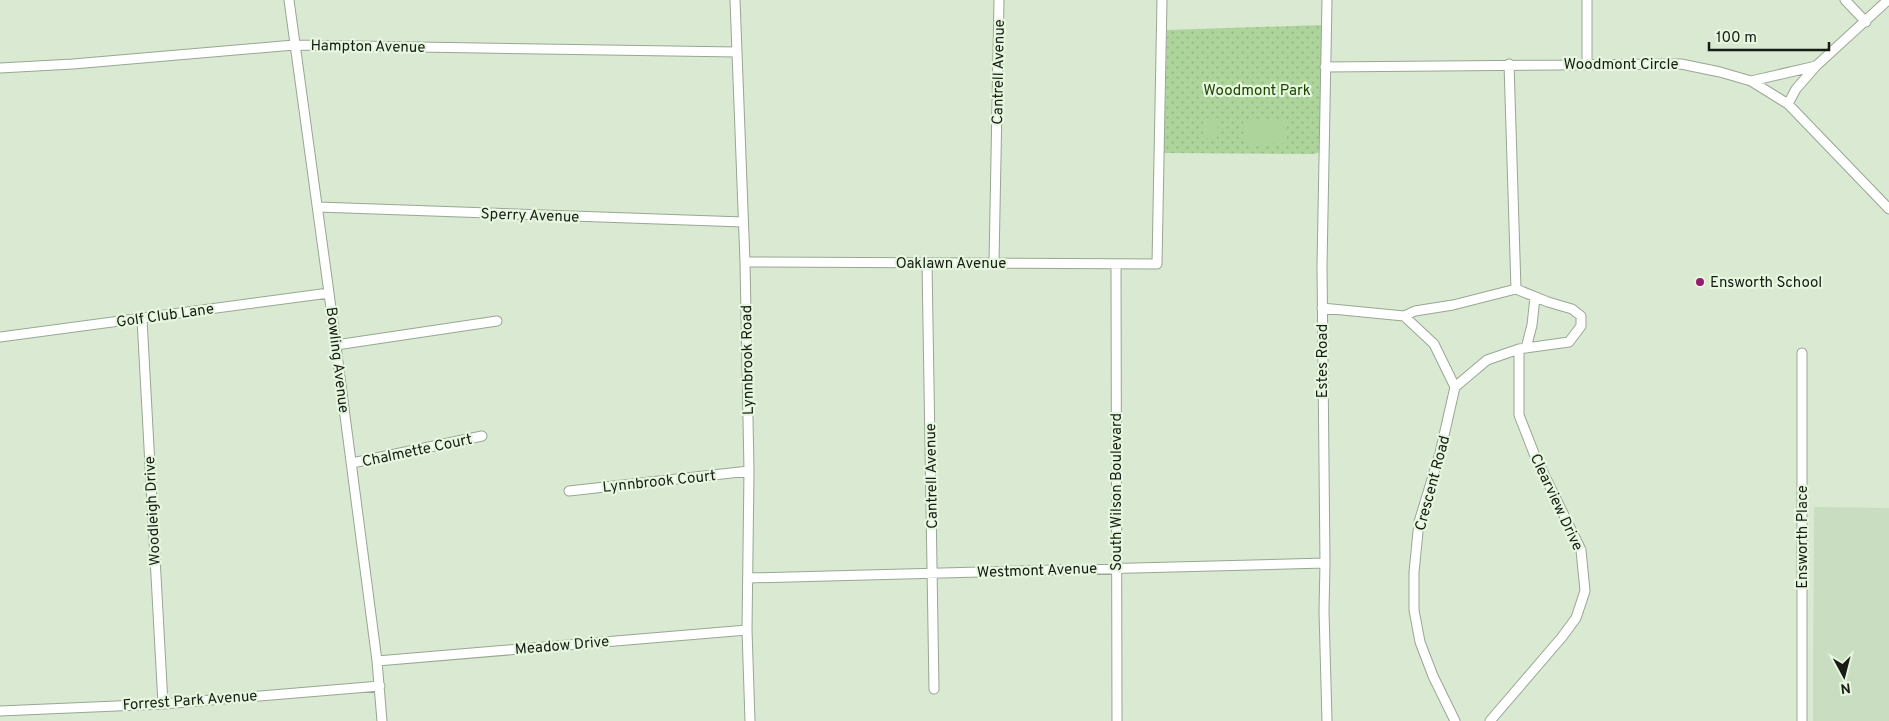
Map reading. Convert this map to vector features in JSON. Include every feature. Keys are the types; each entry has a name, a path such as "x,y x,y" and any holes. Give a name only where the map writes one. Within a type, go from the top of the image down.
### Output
{"street":[{"name":"Bowling Avenue","path":"289,0 352,463 380,686 382,721"},
{"name":"Lynnbrook Road","path":"735,0 745,262 749,471 747,630 750,721"},
{"name":"Cantrell Avenue","path":"994,263 999,0"},
{"name":"Oaklawn Avenue","path":"745,262 1157,264 1162,0"},
{"name":"Estes Road","path":"1327,0 1322,308 1324,612 1327,721"},
{"path":"1587,0 1587,64"},
{"path":"1846,0 1866,22"},
{"name":"Woodmont Circle","path":"1325,67 1681,64 1751,81 1816,66 1888,0"},
{"name":"Hampton Avenue","path":"0,68 294,45 737,52"},
{"path":"1509,64 1516,289"},
{"path":"1788,104 1796,89 1816,66"},
{"path":"1751,81 1788,104 1889,209"},
{"name":"Sperry Avenue","path":"318,207 743,222"},
{"name":"Cantrell Avenue","path":"927,263 934,689"},
{"name":"South Wilson Boulevard","path":"1116,264 1117,721"},
{"path":"1322,308 1404,316 1415,311 1453,305 1516,289 1572,309 1581,316 1582,326 1569,342 1523,349 1487,360 1455,387 1434,344 1404,316"},
{"name":"Golf Club Lane","path":"0,336 330,293"},
{"name":"Clearview Drive","path":"1490,721 1576,618 1585,591 1581,550 1535,456 1518,415 1523,349 1532,325 1535,297"},
{"name":"Woodleigh Drive","path":"142,319 163,704"},
{"path":"336,345 497,321"},
{"name":"Ensworth Place","path":"1802,353 1802,721"},
{"name":"Crescent Road","path":"1455,387 1440,453 1419,522 1414,572 1414,610 1420,642 1455,721"},
{"name":"Chalmette Court","path":"352,463 482,436"},
{"name":"Lynnbrook Court","path":"569,491 749,471"},
{"name":"Westmont Avenue","path":"748,578 1325,563"},
{"name":"Meadow Drive","path":"377,661 747,630"},
{"name":"Forrest Park Avenue","path":"0,711 163,704 380,686"}],"shaded area":[{"path":"1814,507 1889,508 1889,721 1813,721"}],"green space":[{"name":"Woodmont Park","path":"1322,25 1320,152 1314,154 1164,153 1167,30"},
{"path":"1203,118 1218,118 1217,138 1203,138"},
{"path":"1243,121 1287,121 1287,143 1244,144"}],"place":[{"name":"Ensworth School","path":"1700,282"}]}
